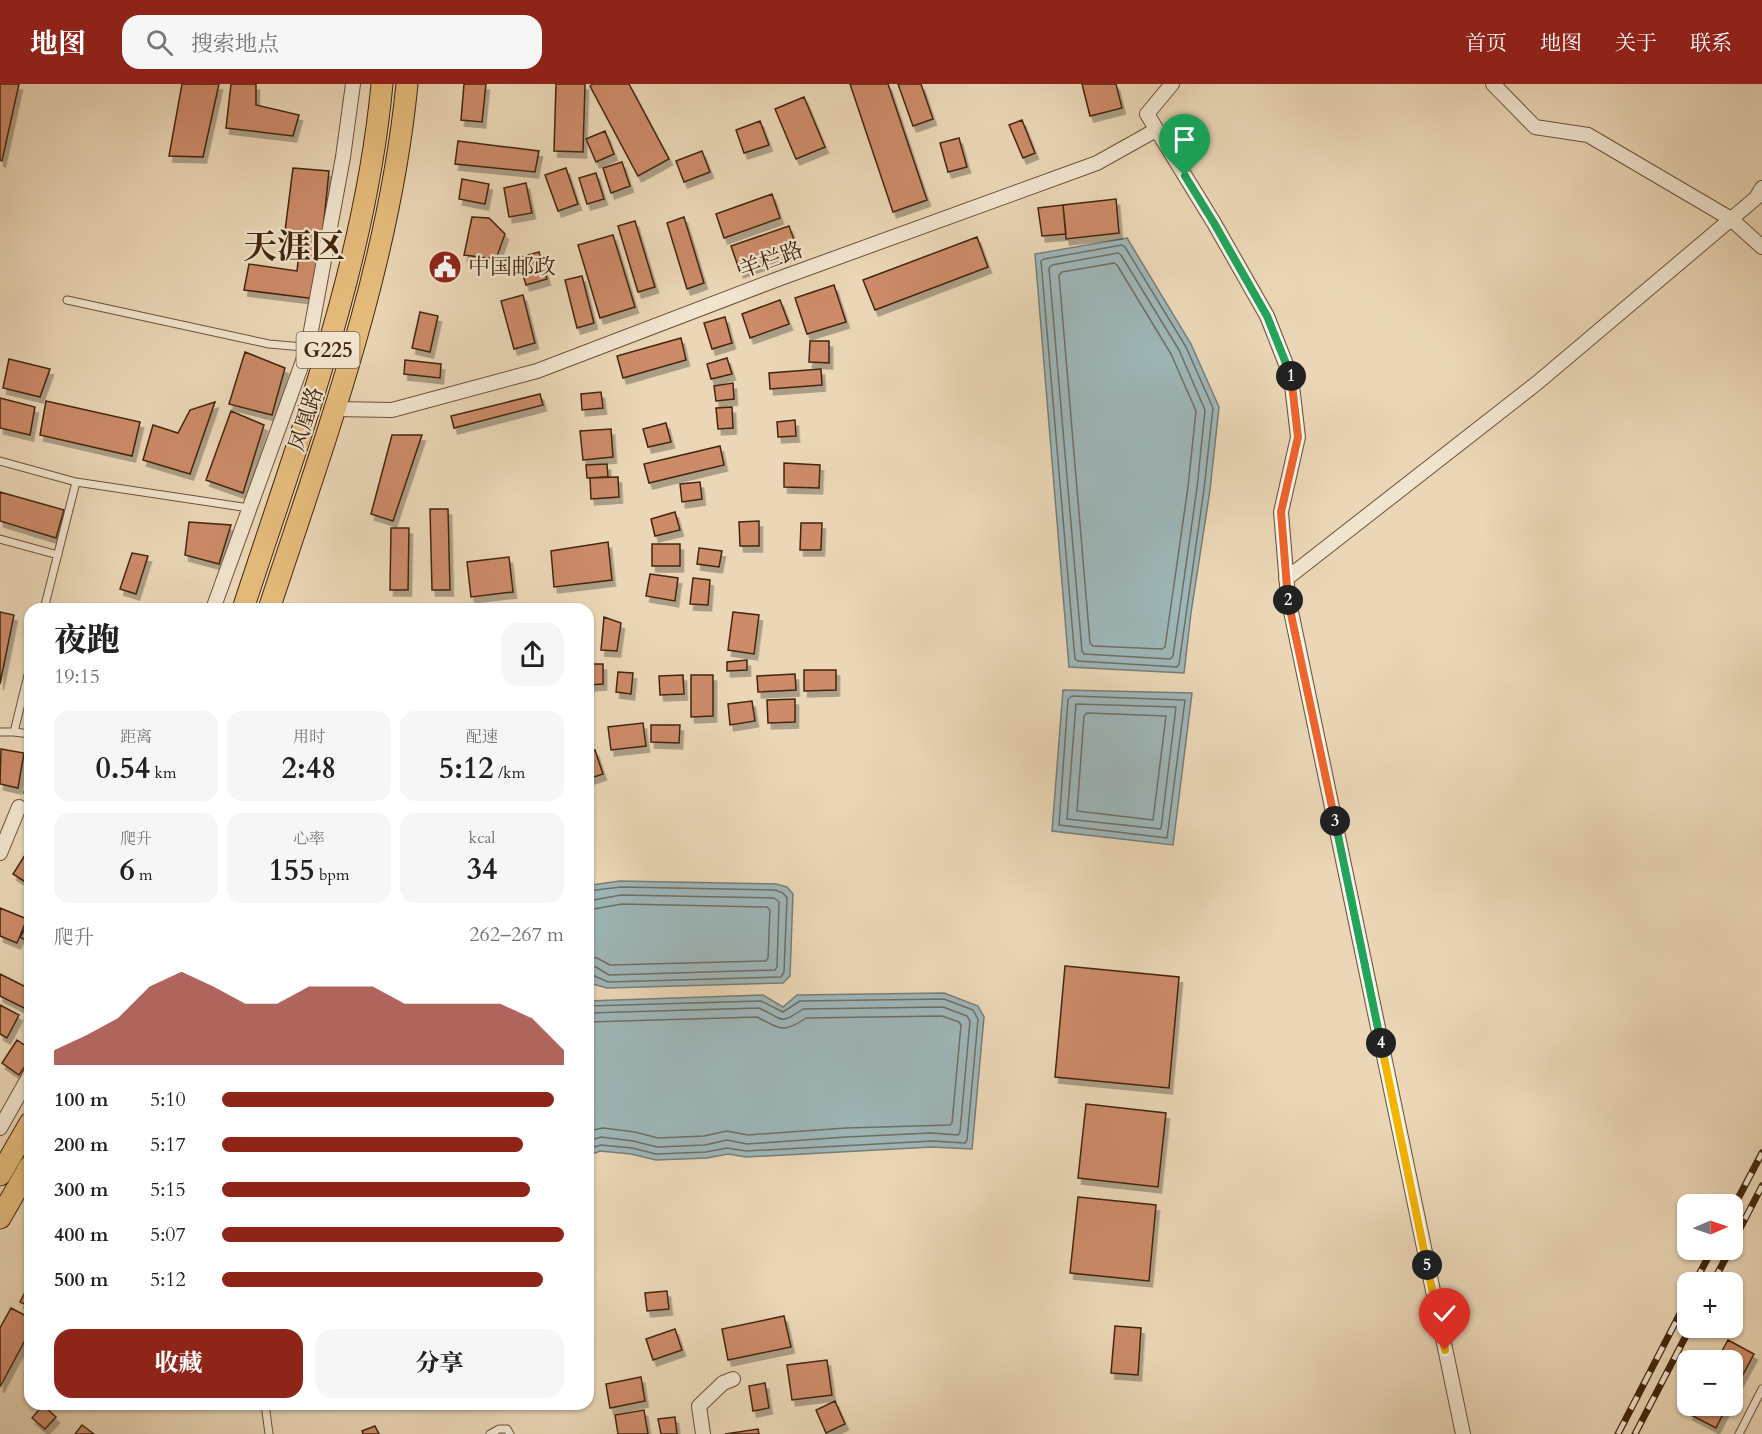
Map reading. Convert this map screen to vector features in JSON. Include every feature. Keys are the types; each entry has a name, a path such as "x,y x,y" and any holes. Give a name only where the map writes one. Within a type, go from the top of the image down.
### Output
{"highway":[{"name":"凤凰路","path":"245,603 329,349 359,233 382,84"},
{"name":"凤凰路","path":"271,603 353,356 383,238 407,84"},
{"path":"0,1175 24,1133"},
{"path":"0,1218 24,1176"}],"street":[{"path":"215,603 308,347 343,156 353,84"},
{"path":"1172,84 1147,114 1214,223 1267,316 1291,377 1298,437 1281,512 1286,579 1297,643 1463,1434"},
{"path":"1492,84 1535,127 1588,135 1731,219 1762,247"},
{"name":"羊栏路","path":"335,409 392,410 537,371 778,279 1097,163 1156,130"},
{"path":"1286,579 1537,383 1756,198 1762,188"},
{"path":"0,853 19,807"},
{"path":"0,1128 24,1086"},
{"path":"703,1434 699,1406 723,1383 733,1379"}],"lane":[{"path":"67,300 269,344 329,349"},
{"path":"0,461 76,482 249,508"},
{"path":"46,603 76,482"},
{"path":"0,539 58,555"},
{"path":"14,732 24,691"},
{"path":"0,732 24,733"},
{"path":"1739,1434 1762,1389"},
{"path":"266,1410 269,1434"},
{"path":"490,1434 499,1429 507,1429 510,1434"}],"water":[{"path":"1127,238 1191,344 1219,407 1210,490 1184,673 1069,667 1035,254"},
{"path":"1063,690 1192,693 1173,845 1052,831"},
{"path":"620,881 776,884 787,887 793,894 790,976 783,983 607,988 594,984 594,885"},
{"path":"944,993 978,1006 984,1017 972,1149 932,1147 746,1157 728,1154 707,1158 656,1160 631,1154 600,1151 594,1153 594,1001 763,995 783,1007 797,995"}],"building":[{"path":"0,84 19,84 2,161 0,160"},
{"path":"182,84 219,84 203,157 169,156"},
{"path":"231,84 256,84 256,105 299,115 293,136 226,128"},
{"path":"464,84 486,84 482,122 461,120"},
{"path":"556,84 585,84 583,152 554,151"},
{"path":"593,84 629,84 669,159 638,176 590,86"},
{"path":"850,84 888,84 927,200 893,212"},
{"path":"898,84 921,84 933,119 913,126"},
{"path":"1082,84 1116,84 1122,108 1090,116"},
{"path":"804,97 825,147 796,159 775,109"},
{"path":"1022,120 1035,153 1023,158 1009,125"},
{"path":"760,121 769,145 744,153 736,130"},
{"path":"605,131 614,154 596,162 586,139"},
{"path":"959,138 967,167 948,172 940,143"},
{"path":"458,141 539,151 535,172 455,164"},
{"path":"702,151 710,172 684,182 676,161"},
{"path":"622,162 630,186 611,193 603,168"},
{"path":"293,168 329,171 316,299 244,290 249,264 297,271 301,235 285,231"},
{"path":"566,168 578,204 558,211 545,175"},
{"path":"596,173 604,199 587,204 579,178"},
{"path":"462,179 489,184 485,204 459,199"},
{"path":"526,183 532,213 509,217 504,188"},
{"path":"772,194 780,218 724,238 716,214"},
{"path":"1116,199 1119,233 1066,239 1063,205"},
{"path":"1063,205 1066,234 1042,236 1038,208"},
{"path":"472,217 489,218 505,234 496,259 464,255"},
{"path":"684,217 704,283 687,289 667,223"},
{"path":"635,221 655,287 638,292 618,226"},
{"path":"789,226 798,251 740,272 731,246"},
{"path":"613,235 635,307 600,318 578,245"},
{"path":"977,237 988,267 875,310 863,280"},
{"path":"539,252 547,279 526,285 518,258"},
{"path":"582,276 594,323 577,328 565,280"},
{"path":"834,285 846,322 807,334 795,298"},
{"path":"523,295 535,343 514,349 501,301"},
{"path":"780,300 789,324 750,338 742,314"},
{"path":"420,312 438,316 430,352 412,348"},
{"path":"725,317 732,343 712,349 704,323"},
{"path":"681,338 686,360 623,378 617,356"},
{"path":"810,341 829,341 829,363 809,362"},
{"path":"245,352 285,368 272,415 229,404"},
{"path":"727,358 732,374 711,379 707,364"},
{"path":"9,359 50,369 40,397 3,388"},
{"path":"405,360 441,364 440,378 404,374"},
{"path":"821,369 822,385 770,389 769,373"},
{"path":"733,383 734,399 716,401 714,386"},
{"path":"601,392 603,408 582,410 581,394"},
{"path":"540,394 543,405 454,428 451,416"},
{"path":"0,398 35,407 30,435 0,428"},
{"path":"46,401 140,422 132,456 40,435"},
{"path":"215,402 190,474 143,460 153,425 178,433 190,410"},
{"path":"732,407 733,428 718,429 716,408"},
{"path":"231,411 264,425 243,493 206,480"},
{"path":"795,420 796,436 778,437 777,422"},
{"path":"666,423 671,442 648,447 643,429"},
{"path":"611,429 613,457 583,460 580,431"},
{"path":"392,435 422,435 393,521 371,514"},
{"path":"720,446 724,465 649,483 644,464"},
{"path":"784,463 820,465 819,488 784,487"},
{"path":"607,464 608,477 587,478 586,465"},
{"path":"618,477 619,497 591,499 590,478"},
{"path":"700,482 702,499 682,502 680,484"},
{"path":"0,492 64,510 56,538 0,521"},
{"path":"430,509 448,509 450,590 432,590"},
{"path":"675,512 680,530 655,536 651,519"},
{"path":"759,521 759,546 740,546 739,522"},
{"path":"189,522 231,525 219,564 185,555"},
{"path":"801,523 822,523 821,550 800,550"},
{"path":"391,528 409,528 408,590 390,590"},
{"path":"608,542 612,580 554,587 551,551"},
{"path":"652,544 680,544 680,566 652,566"},
{"path":"699,548 722,551 719,567 697,564"},
{"path":"132,553 148,556 136,594 120,589"},
{"path":"509,557 513,592 471,597 467,562"},
{"path":"650,574 678,578 675,601 646,596"},
{"path":"693,578 710,580 708,605 690,604"},
{"path":"0,612 14,615 0,684"},
{"path":"733,612 759,615 754,654 728,650"},
{"path":"604,617 621,623 617,651 601,650"},
{"path":"747,660 747,670 727,671 727,662"},
{"path":"594,664 603,664 603,684 594,685"},
{"path":"804,670 836,670 836,690 804,691"},
{"path":"618,672 633,673 631,694 616,692"},
{"path":"795,674 796,690 758,692 757,676"},
{"path":"683,675 684,694 660,695 659,676"},
{"path":"691,675 713,675 713,716 691,717"},
{"path":"795,699 795,722 768,723 767,700"},
{"path":"752,701 755,721 730,725 728,704"},
{"path":"643,723 646,746 611,750 608,727"},
{"path":"651,725 680,725 679,743 651,742"},
{"path":"1,749 24,753 18,788 0,784"},
{"path":"594,750 603,774 594,777"},
{"path":"24,857 24,881 13,874"},
{"path":"0,908 24,918 24,926 17,943 0,936"},
{"path":"1065,966 1179,977 1169,1088 1055,1077"},
{"path":"0,974 24,986 24,1008 0,996"},
{"path":"0,1005 19,1015 7,1038 0,1034"},
{"path":"17,1040 24,1045 24,1068 19,1075 2,1063"},
{"path":"1086,1104 1166,1113 1158,1187 1078,1178"},
{"path":"1078,1197 1156,1205 1149,1281 1070,1273"},
{"path":"667,1291 669,1309 647,1311 645,1293"},
{"path":"11,1308 24,1315 24,1342 0,1387 0,1328"},
{"path":"784,1316 791,1347 728,1360 722,1329"},
{"path":"1115,1326 1141,1328 1138,1375 1111,1373"},
{"path":"675,1329 682,1350 653,1360 646,1339"},
{"path":"1728,1340 1754,1354 1743,1374 1743,1350 1722,1350"},
{"path":"827,1360 832,1395 792,1400 787,1365"},
{"path":"641,1377 645,1401 610,1408 606,1384"},
{"path":"765,1383 769,1408 753,1411 749,1386"},
{"path":"835,1401 845,1424 826,1433 816,1410"},
{"path":"39,1410 48,1410 56,1417 45,1429 32,1418"},
{"path":"644,1410 648,1434 618,1434 615,1415"},
{"path":"1693,1416 1722,1416 1716,1428"},
{"path":"675,1417 677,1434 661,1434 658,1419"},
{"path":"82,1425 94,1434 75,1434"},
{"path":"375,1426 379,1434 363,1434 362,1431"},
{"path":"758,1429 759,1434 725,1434"}],"railway":[{"path":"1740,1194 1762,1153"},
{"path":"1743,1223 1762,1186"},
{"path":"1700,1272 1707,1260"},
{"path":"1718,1272 1725,1260"},
{"path":"1618,1434 1677,1319"},
{"path":"1635,1434 1685,1338"}],"place":[{"name":"中国邮政","path":"445,267"}],"district":[{"name":"天涯区","path":"294,247"}],"route":[{"path":"1185,176 1267,316 1291,377 1298,437 1281,512 1288,597 1445,1350"}]}
